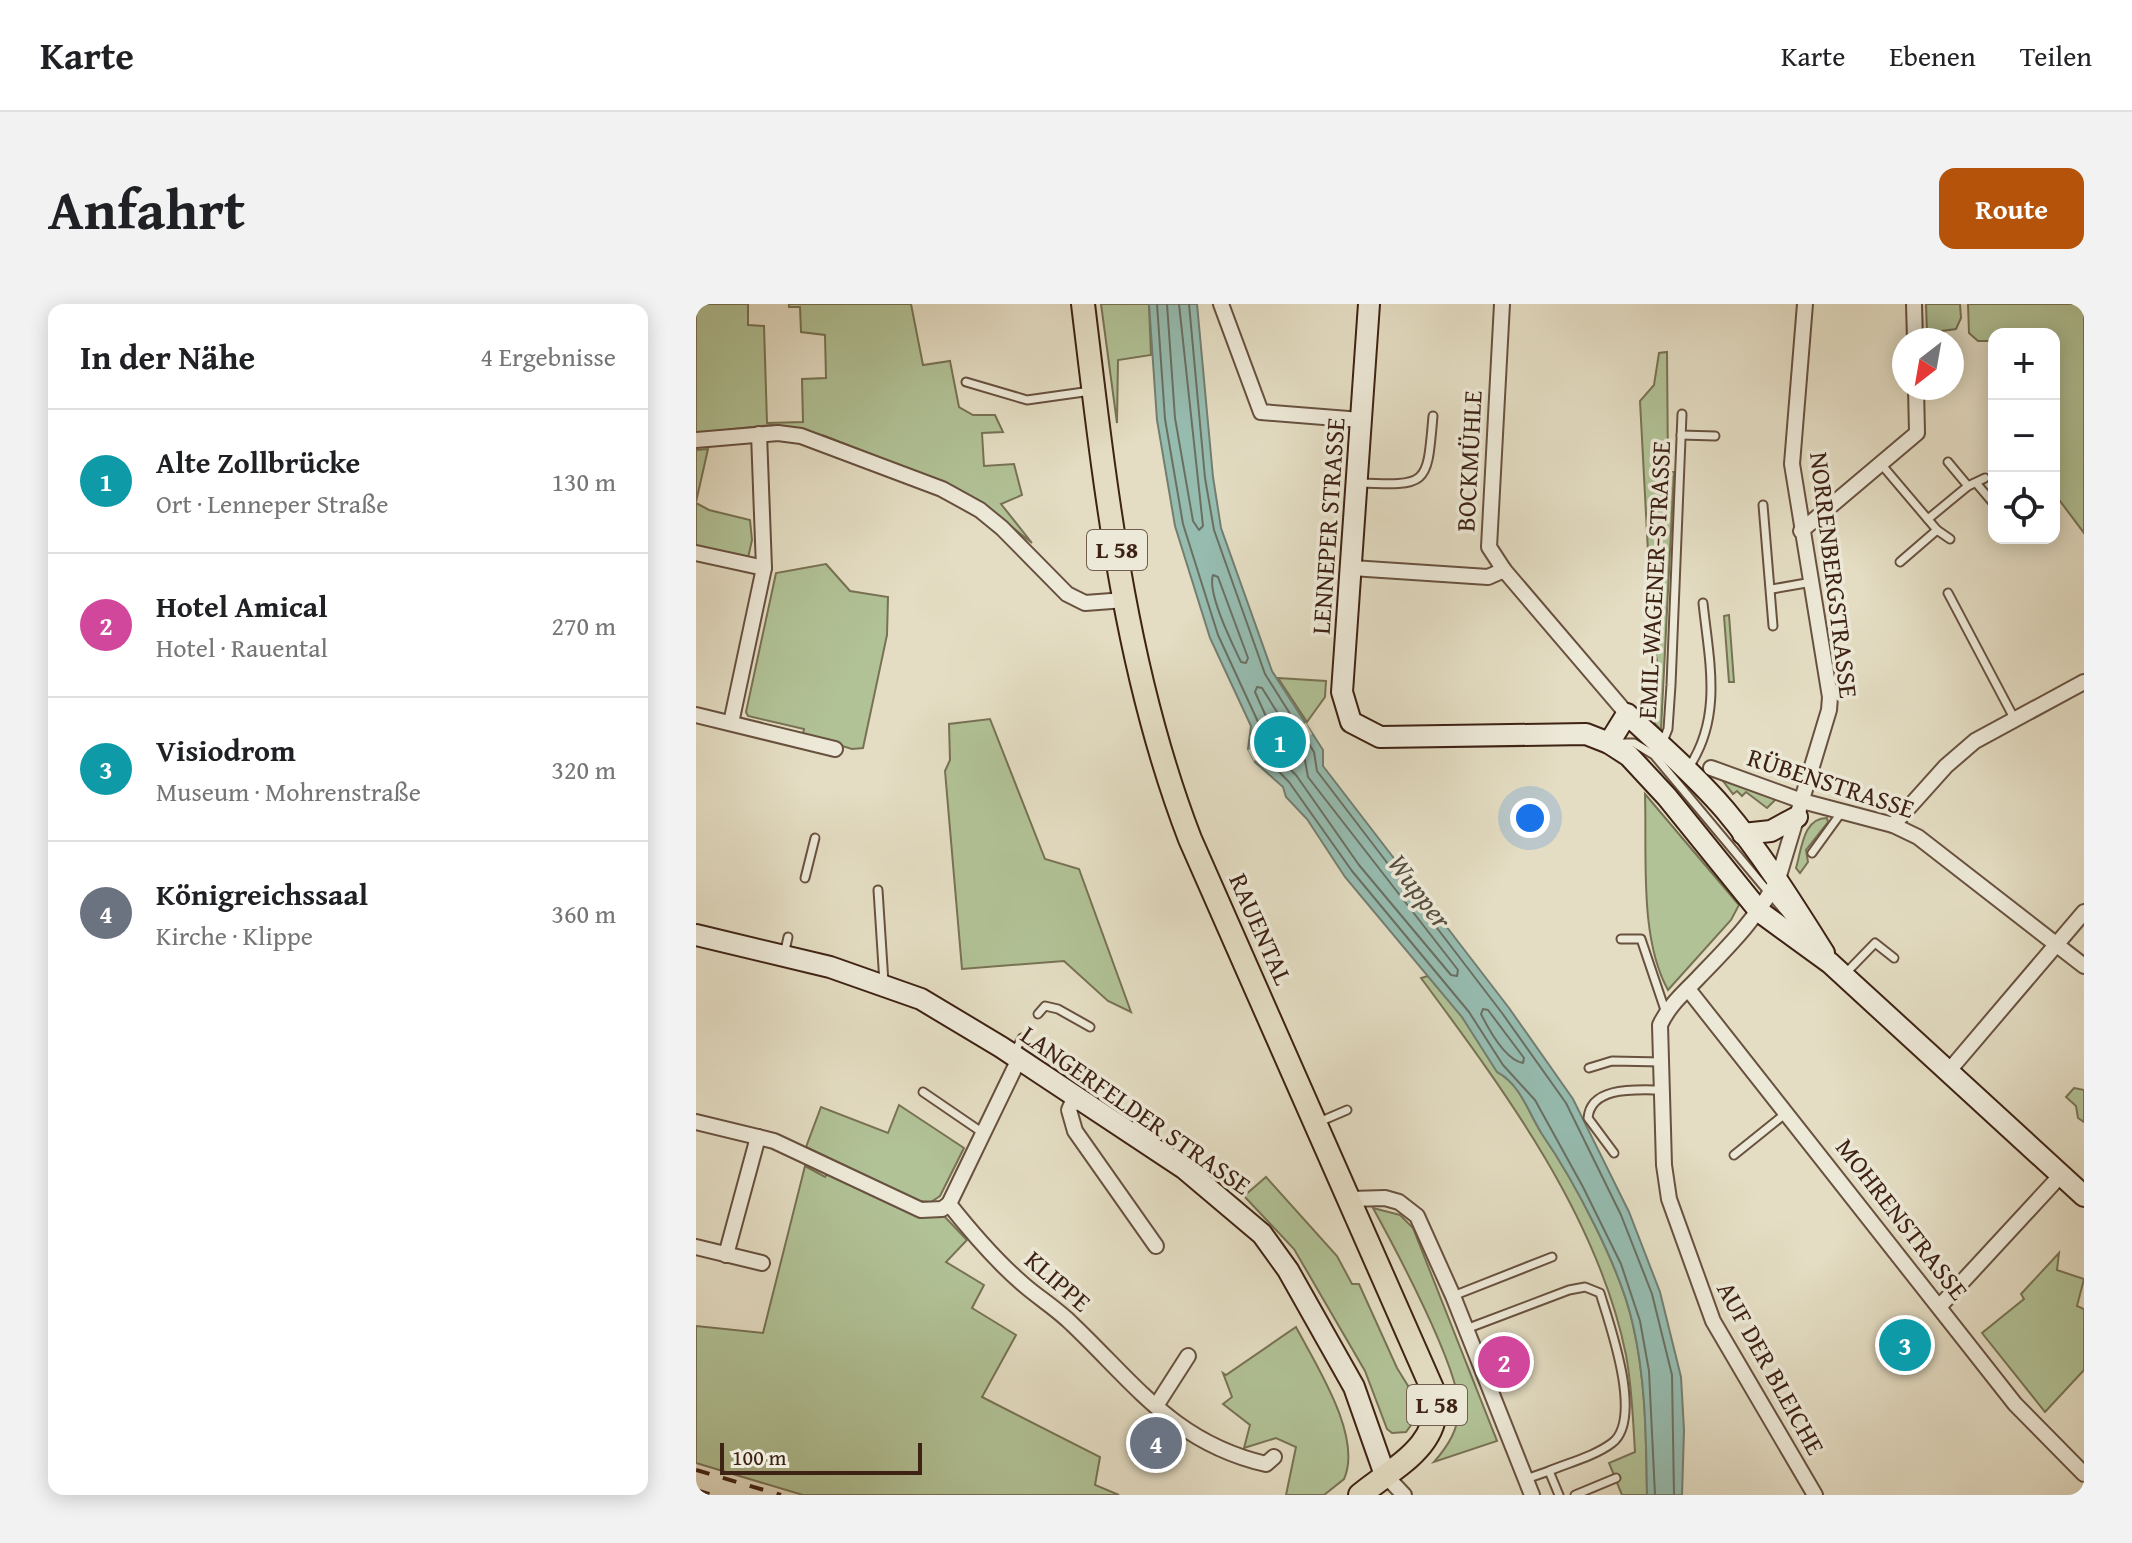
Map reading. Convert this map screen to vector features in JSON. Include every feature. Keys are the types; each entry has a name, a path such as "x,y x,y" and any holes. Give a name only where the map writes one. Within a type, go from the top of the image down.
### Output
{"main road":[{"name":"RAUENTAL","path":"1083,304 1125,600 1143,692 1181,815 1351,1199"},
{"name":"LENNEPER STRASSE","path":"1369,304 1342,699 1351,722 1374,736 1586,734 1609,743"},
{"path":"1836,969 1769,896 1629,756 1609,743 1627,714 1687,771 1743,834 1769,896 1836,969 2084,1196"},
{"path":"1743,834 1771,831 1800,809"},
{"name":"LANGERFELDER STRASSE","path":"696,935 786,947 943,1010 1018,1050 1075,1096 1185,1169 1262,1234 1288,1270 1354,1387 1385,1475"},
{"name":"L 58","path":"1351,1199 1435,1395 1437,1410 1433,1430 1423,1444 1360,1495"}],"street":[{"path":"1221,304 1261,412 1361,420"},
{"name":"BOCKMÜHLE","path":"1502,304 1489,547 1504,570 1627,714"},
{"name":"NORRENBERGSTRASSE","path":"1769,896 1800,809 1830,697 1792,464 1805,304"},
{"path":"1914,304 1915,328"},
{"path":"1801,531 1917,433 1916,400"},
{"path":"696,440 759,434 801,436 824,442 942,489 980,510 1067,594 1085,603 1125,600"},
{"path":"731,723 764,568 759,434"},
{"path":"696,553 764,568"},
{"path":"1352,568 1488,577 1504,570"},
{"path":"1893,825 1946,766 1975,741 2084,682"},
{"path":"696,715 835,749"},
{"name":"RÜBENSTRASSE","path":"1711,768 1800,809 1843,811 1893,825 1918,837 2084,966"},
{"path":"1663,1019 1769,896"},
{"path":"1947,1073 2084,912"},
{"name":"MOHRENSTRASSE","path":"1688,989 2015,1404 2084,1474"},
{"name":"AUF DER BLEICHE","path":"1663,1019 1664,1165 1669,1199 1698,1286 1730,1351 1815,1495"},
{"path":"696,1122 758,1137 921,1210 942,1209 949,1204 983,1133 1018,1050"},
{"path":"1075,1096 1069,1110 1075,1131 1156,1246"},
{"path":"726,1255 758,1137"},
{"path":"1940,1306 2061,1175"},
{"path":"1351,1199 1385,1198 1409,1208 1424,1228 1532,1495"},
{"name":"KLIPPE","path":"949,1204 972,1233 1023,1284 1068,1320 1187,1433 1235,1457 1266,1464 1274,1457"},
{"path":"696,1247 762,1263"},
{"path":"1156,1406 1188,1356"},
{"name":"LANGERFELDER STRASSE","path":"1385,1475 1404,1495"}],"lane":[{"path":"966,382 1027,400 1094,391"},
{"name":"EMIL-WAGENER-STRASSE","path":"1661,746 1669,714 1682,414"},
{"path":"1357,483 1408,485 1416,482 1429,461 1433,416"},
{"path":"1681,435 1715,436"},
{"path":"1948,462 1988,499"},
{"path":"1881,464 1937,530 1950,539"},
{"path":"1928,519 1985,478"},
{"path":"1763,505 1773,626"},
{"path":"1900,562 1937,530"},
{"path":"1772,589 1812,582"},
{"path":"1948,593 2014,718"},
{"path":"1687,771 1706,731 1714,701 1703,603"},
{"path":"1812,853 1843,811"},
{"path":"805,878 815,838"},
{"path":"878,890 884,984"},
{"path":"1621,939 1641,939 1663,1019"},
{"path":"1836,969 1875,943 1894,958"},
{"path":"1038,1014 1045,1006 1058,1009 1090,1027"},
{"path":"1589,1068 1612,1061 1662,1062"},
{"path":"1614,1153 1588,1118 1592,1105 1605,1095 1627,1089 1662,1090"},
{"path":"923,1092 983,1133"},
{"path":"1317,1123 1347,1110"},
{"path":"1734,1155 1787,1112"},
{"path":"1453,1296 1552,1257"},
{"path":"1466,1329 1569,1290 1585,1287 1600,1293 1622,1367 1625,1388 1621,1427 1611,1443 1526,1479"},
{"path":"1549,1471 1559,1495"},
{"path":"1575,1495 1616,1478"}],"green space":[{"path":"696,304 748,304 748,325 764,326 767,423 803,422 802,379 826,378 825,335 801,332 800,307 789,307 789,304 911,304 923,365 950,361 959,407 973,415 995,415 1003,432 982,433 984,466 1014,464 1022,495 1001,504 1032,543 992,511 938,481 825,436 772,425 696,433"},
{"path":"1101,304 1149,304 1151,355 1118,360 1117,423"},
{"path":"1926,304 1960,304 1961,318 1956,328 1927,328"},
{"path":"1968,304 2084,304 2084,533 2060,501 2060,328 1988,328 1988,341 1978,341 1969,333"},
{"path":"1667,352 1668,472 1674,472 1661,730 1655,724 1657,662 1652,627 1640,401 1654,385 1659,353"},
{"path":"708,449 696,502 696,450"},
{"path":"696,503 709,510 750,520 752,540 748,558 696,546"},
{"path":"826,564 850,591 888,597 887,635 863,748 852,749 803,734 804,729 748,716 746,712 776,573"},
{"path":"1729,615 1734,682 1729,682 1724,616"},
{"path":"1278,678 1326,681 1325,697 1307,722"},
{"path":"990,719 1045,859 1079,869 1131,1012 1108,1001 1064,961 962,969 945,771 950,760 949,724"},
{"path":"1720,777 1776,799 1767,808 1746,792 1742,796 1737,791 1733,794"},
{"path":"1645,794 1739,905 1731,920 1668,990 1652,946 1649,921"},
{"path":"1827,818 1828,822 1806,850 1808,862 1800,873 1796,868 1808,829 1819,819"},
{"path":"1428,976 1461,1015 1497,1071 1518,1091 1582,1201 1608,1253 1627,1303 1641,1367 1647,1495 1622,1495 1609,1463 1635,1452 1632,1404 1626,1355 1613,1303 1594,1253 1544,1156 1421,978"},
{"path":"2074,1088 2084,1090 2084,1122 2078,1118 2076,1106 2066,1097"},
{"path":"899,1105 964,1148 940,1196 931,1202 919,1201 806,1147 821,1107 888,1133"},
{"path":"805,1166 825,1177 828,1173 924,1217 944,1216 967,1240 946,1262 984,1285 972,1308 1016,1335 982,1397 1100,1457 1095,1485 1119,1495 803,1495 696,1463 696,1326 763,1333"},
{"path":"1266,1177 1337,1256 1352,1284 1359,1284 1397,1368 1418,1402 1416,1418 1406,1432 1392,1433 1387,1429 1365,1371 1294,1249 1244,1196"},
{"path":"1373,1208 1400,1215 1413,1228 1497,1441 1434,1462 1455,1430 1459,1407 1456,1388 1424,1307"},
{"path":"2059,1253 2057,1270 2084,1279 2077,1306 2084,1309 2084,1370 2045,1412 1982,1333 2024,1299 2021,1294"},
{"path":"1296,1327 1335,1402 1347,1443 1348,1462 1344,1479 1324,1495 1286,1495 1296,1447 1276,1438 1244,1448 1250,1425 1223,1404 1232,1397 1223,1373 1226,1375"}],"water":[{"path":"1149,304 1197,304 1213,477 1221,528 1272,671 1323,750 1323,766 1509,1008 1573,1099 1629,1212 1660,1292 1681,1377 1684,1430 1682,1495 1647,1495 1643,1388 1633,1325 1608,1253 1568,1176 1518,1092 1497,1072 1462,1017 1345,877 1307,819 1286,797 1283,787 1255,762 1248,749 1251,726 1210,638 1175,526 1157,420"}],"pier":[{"path":"1306,723 1312,734 1254,761 1248,750 1260,745 1261,740 1265,743 1289,731 1290,727 1294,729"}],"railway":[{"path":"696,1470 781,1495"},
{"path":"696,1490 712,1495"}],"place":[{"name":"Alte Zollbrücke","path":"1280,742"},
{"name":"Visiodrom","path":"1905,1345"},
{"name":"Hotel Amical","path":"1504,1362"},
{"name":"Königreichssaal","path":"1156,1443"}],"water label":[{"name":"Wupper","path":"1420,891"}]}
